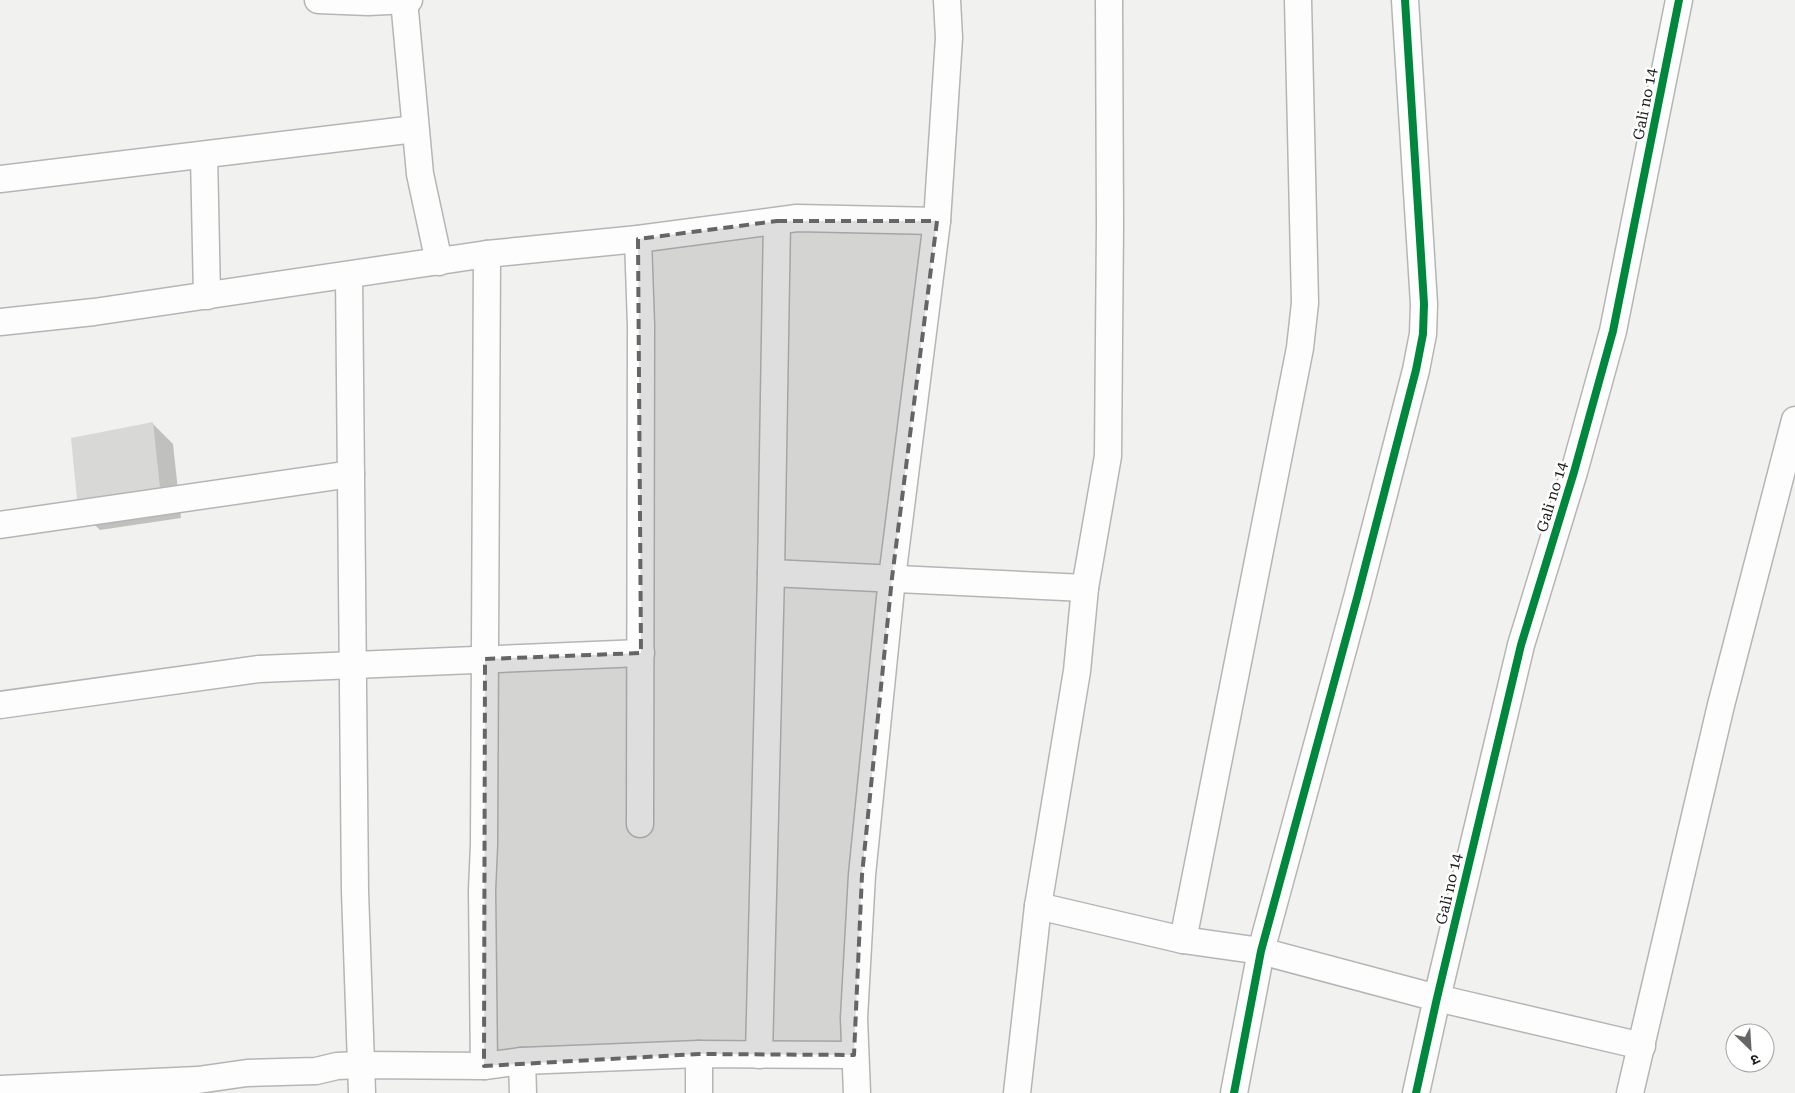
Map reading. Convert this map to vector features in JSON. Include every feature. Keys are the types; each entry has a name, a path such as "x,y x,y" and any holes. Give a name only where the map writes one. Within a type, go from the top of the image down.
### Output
{"street":[{"path":"318,0 368,2 406,0 420,174 439,262"},
{"path":"857,1093 854,1018 862,875 892,578 937,221 949,38 947,0"},
{"path":"1018,1093 1038,906 1077,671 1085,588 1108,456 1109,0"},
{"path":"1183,940 1300,348 1305,303 1298,0"},
{"path":"1234,1093 1261,952 1360,589 1416,370 1423,334 1424,304 1405,0"},
{"name":"Gali no 14","path":"1416,1093 1521,645 1574,472 1613,331 1679,0"},
{"path":"0,180 415,129"},
{"path":"204,155 207,296"},
{"path":"0,322 94,312 487,254 638,240 797,218 937,221"},
{"path":"759,1055 771,573 777,221"},
{"path":"638,240 641,325 640,824"},
{"path":"484,1066 482,890 484,845 487,254"},
{"path":"349,275 354,891 362,1093"},
{"path":"1630,1093 1721,705 1795,420"},
{"path":"0,525 351,474"},
{"path":"771,573 1085,588"},
{"path":"0,705 260,668 641,653"},
{"path":"1038,906 1183,940 1261,952 1437,998 1642,1046"},
{"path":"0,1089 198,1087 246,1073 316,1071 337,1066 361,1065 484,1066 522,1061 699,1054 854,1055"},
{"path":"699,1054 699,1093"},
{"path":"522,1061 523,1093"}],"highlighted area":[{"path":"777,221 937,221 892,578 862,875 854,1055 699,1054 484,1066 485,659 641,653 638,239"}],"building":[{"path":"153,422 161,498 78,510 71,438"}],"cycle path":[{"path":"1234,1093 1261,951 1357,598 1416,370 1423,334 1424,304 1405,0"},
{"path":"1416,1093 1521,645 1574,472 1613,331 1679,0"}]}
